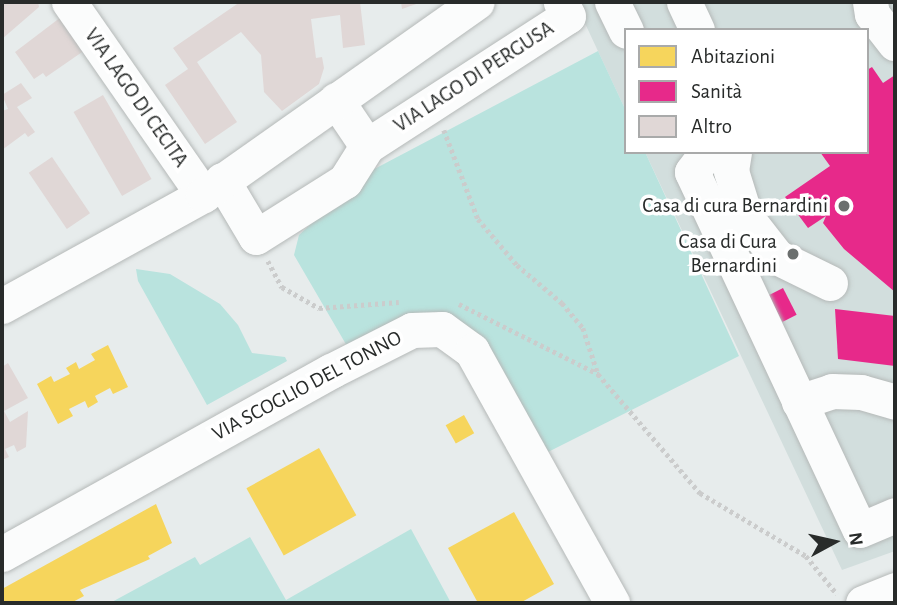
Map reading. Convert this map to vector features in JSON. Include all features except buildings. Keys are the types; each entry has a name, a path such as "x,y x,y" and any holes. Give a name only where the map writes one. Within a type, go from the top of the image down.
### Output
{"street":[{"name":"VIA LAGO DI CECITA","path":"69,2 212,188"},
{"path":"2,306 212,188 477,2"},
{"name":"VIA LAGO DI PERGUSA","path":"256,237 345,181 367,146 568,16 561,2"},
{"path":"612,2 625,28"},
{"path":"684,2 696,28"},
{"path":"864,15 895,43"},
{"path":"336,100 367,146"},
{"path":"734,154 731,171 745,216 776,257 830,283"},
{"path":"694,159 799,402 860,530 895,515"},
{"path":"212,188 256,237"},
{"name":"VIA SCOGLIO DEL TONNO","path":"2,554 343,365 412,330 442,328 472,351 612,603"},
{"path":"799,402 832,391 861,392 895,402"},
{"path":"863,603 895,590"}],"path":[{"path":"432,104 478,219 517,265 562,303 583,328 598,374"},
{"path":"256,237 282,287 319,308 411,301"},
{"path":"451,303 509,326 598,374 701,494 806,556 844,603"}],"shaded area":[{"name":"Casa di Cura Bernardini","path":"575,2 895,2 895,551 842,570 646,154 869,154 869,28 624,28 624,107"},
{"path":"598,51 624,107 624,154 646,154 739,356 548,452 484,345 347,346 294,255 299,235 363,175"},
{"path":"136,269 170,274 220,304 238,325 252,353 285,357 287,361 207,405 138,281"},
{"path":"411,529 451,603 110,603 195,557 200,565 250,537 286,600"}],"place":[{"name":"Casa di cura Bernardini","path":"844,206"},
{"name":"Casa di Cura Bernardini","path":"793,254"}]}
